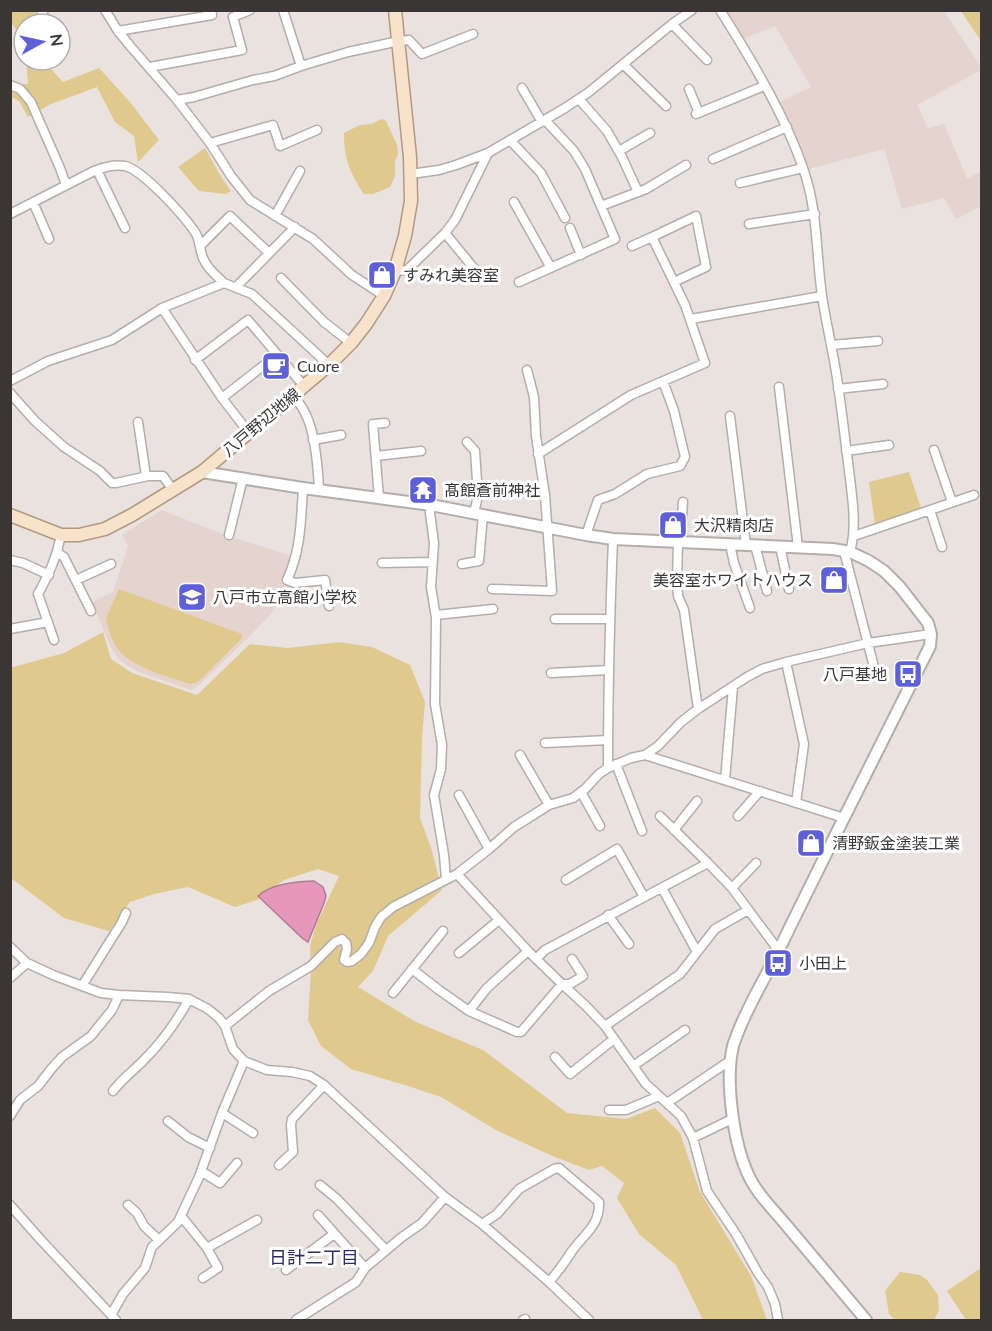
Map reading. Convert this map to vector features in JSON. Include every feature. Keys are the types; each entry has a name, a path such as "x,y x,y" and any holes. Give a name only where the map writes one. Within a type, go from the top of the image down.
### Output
{"main road":[{"name":"八戸野辺地線","path":"10,515 61,535 79,535 105,529 132,515 202,472 328,365 351,343 366,324 384,296 395,271 405,236 411,201 411,174 395,10"}],"street":[{"path":"105,10 118,32 177,100 250,200 313,239 352,275 384,296"},
{"path":"118,32 212,15 211,10"},
{"path":"150,67 242,50 233,17 250,10"},
{"path":"283,10 301,66"},
{"path":"411,174 439,170 488,153 544,121 579,99 692,10"},
{"path":"720,10 787,127 810,189 815,214 822,296 838,389 852,495 854,536 847,551 874,667"},
{"path":"672,24 707,60"},
{"path":"177,100 274,76 348,52 409,40 422,54 473,34"},
{"path":"623,64 666,106"},
{"path":"10,85 20,89 31,102 66,185"},
{"path":"688,89 698,113 764,86"},
{"path":"519,282 615,239 585,169 574,151 544,121 522,88"},
{"path":"579,99 608,131 638,192"},
{"path":"210,143 273,125 280,146 317,130"},
{"path":"713,159 787,127"},
{"path":"619,151 650,133"},
{"path":"510,140 541,173 565,218"},
{"path":"395,271 407,270 445,233 455,220 488,153"},
{"path":"601,206 646,189 686,165"},
{"path":"10,214 106,166 127,166 139,173 170,202 194,231 205,262 224,283 252,294 328,365"},
{"path":"740,183 804,168"},
{"path":"97,170 125,228"},
{"path":"274,216 300,171"},
{"path":"33,202 49,239"},
{"path":"514,202 551,268"},
{"path":"749,224 815,214"},
{"path":"200,246 231,216 269,253"},
{"path":"632,246 696,216 706,267 674,282"},
{"path":"236,287 294,228"},
{"path":"570,228 581,255"},
{"path":"445,233 481,277"},
{"path":"538,454 631,394 705,363 691,320 652,237"},
{"path":"281,278 324,322 351,343"},
{"path":"10,381 48,361 112,340 162,308 224,283"},
{"path":"691,320 822,296"},
{"path":"162,308 195,360 249,433"},
{"path":"195,360 248,320 303,386"},
{"path":"831,345 878,341"},
{"path":"222,398 277,355"},
{"path":"492,589 552,591 545,495 538,454 534,397 527,370"},
{"path":"586,535 598,500 615,494 647,474 680,466 685,457 674,411 663,381"},
{"path":"838,389 884,384"},
{"path":"779,387 798,547"},
{"path":"10,393 34,421 64,447 100,471 112,483 163,476 173,490"},
{"path":"293,394 307,415 313,440 319,490"},
{"path":"730,416 750,545 767,591"},
{"path":"138,422 146,477"},
{"path":"379,498 373,424 385,423"},
{"path":"313,440 341,435"},
{"path":"462,564 479,561 475,451 466,442"},
{"path":"846,451 889,445"},
{"path":"934,450 952,502"},
{"path":"376,456 422,451"},
{"path":"202,472 431,505 586,535 847,551 884,571 928,622 931,634 930,646 745,1015 736,1036 731,1060 734,1118 747,1173 753,1184 866,1320"},
{"path":"229,536 243,478"},
{"path":"303,488 302,524 294,566 287,580 295,583 325,580 329,606"},
{"path":"854,536 974,495"},
{"path":"683,502 679,542 678,596 684,610 698,710"},
{"path":"431,505 434,543 431,587 436,615 435,704 442,745 441,769 434,795 446,879"},
{"path":"930,510 942,547"},
{"path":"54,640 38,594 58,553 61,535"},
{"path":"613,538 608,740 612,766 642,831"},
{"path":"730,544 750,608"},
{"path":"780,546 789,589"},
{"path":"58,553 64,557 91,611"},
{"path":"10,560 49,574"},
{"path":"382,563 432,562"},
{"path":"76,580 111,564"},
{"path":"436,615 493,609"},
{"path":"555,619 610,619"},
{"path":"10,629 48,622"},
{"path":"225,1026 269,991 311,966 335,942 342,939 346,943 344,960 352,961 369,943 381,917 393,907 458,874 514,827 549,805 573,798 599,774 612,766 645,755 658,746 681,722 762,669 868,643 931,634"},
{"path":"786,662 804,744 795,803"},
{"path":"551,673 609,670"},
{"path":"725,780 733,687"},
{"path":"545,743 608,740"},
{"path":"520,755 549,805"},
{"path":"645,755 844,818"},
{"path":"738,816 760,791"},
{"path":"581,792 600,826"},
{"path":"459,795 489,849"},
{"path":"674,830 697,801"},
{"path":"660,816 732,888 779,951"},
{"path":"566,880 617,849 644,897"},
{"path":"536,959 545,950 708,863"},
{"path":"732,888 756,863"},
{"path":"458,874 528,951 586,1006 604,1026 646,1084 681,1116 693,1138 707,1191 768,1287 778,1320"},
{"path":"662,888 697,952"},
{"path":"604,1026 680,974 715,929 748,910"},
{"path":"82,986 126,913"},
{"path":"608,915 629,944"},
{"path":"459,952 499,920"},
{"path":"393,993 443,931"},
{"path":"10,947 27,963 101,993 189,999 208,1009 225,1026 233,1049 244,1061 267,1070 310,1076 324,1085 445,1197 482,1224 589,1320"},
{"path":"470,1011 487,988 528,951"},
{"path":"412,969 470,1011 521,1032 562,984 570,984 583,976 572,959"},
{"path":"10,978 27,963"},
{"path":"10,1116 20,1100 38,1086 62,1057 91,1036 112,1010 118,995"},
{"path":"113,1091 176,1023 189,999"},
{"path":"633,1066 685,1030"},
{"path":"555,1057 570,1074 614,1039"},
{"path":"667,1102 731,1060"},
{"path":"10,1205 113,1318 123,1294 145,1268 152,1247 178,1222 201,1171 244,1061"},
{"path":"279,1165 293,1152 292,1119 324,1085"},
{"path":"609,1110 626,1110 659,1096"},
{"path":"222,1113 253,1133"},
{"path":"693,1138 734,1118"},
{"path":"168,1121 188,1137 210,1148"},
{"path":"201,1171 220,1183 237,1163"},
{"path":"482,1224 497,1214 519,1189 554,1169 559,1168 585,1189 599,1202 598,1214 592,1229 549,1282"},
{"path":"320,1185 337,1198 386,1250"},
{"path":"296,1320 356,1282 364,1268 422,1223 445,1197"},
{"path":"128,1205 137,1213 144,1226 159,1240"},
{"path":"181,1215 207,1248 218,1268 203,1278"},
{"path":"318,1215 364,1268"},
{"path":"207,1248 257,1220"},
{"path":"286,1270 334,1234"}],"shaded area":[{"path":"10,11 35,12 12,12 11,23"},
{"path":"726,11 944,11 981,70 917,105 928,128 944,124 967,178 981,172 981,206 956,219 944,198 902,209 884,149 809,169 790,122 779,102 811,87 775,26 743,39"},
{"path":"961,11 981,11 981,41"},
{"path":"99,68 130,102 159,140 138,162 134,136 115,122 97,87 51,104 28,117 19,101 11,97 10,84 28,84 27,72 54,72 63,82"},
{"path":"382,119 386,121 397,145 395,176 390,187 373,194 364,194 349,165 344,133 360,125 371,124"},
{"path":"205,148 231,191 226,194 199,191 178,167"},
{"path":"909,472 921,508 875,524 869,482"},
{"name":"八戸市立高館小学校","path":"162,510 225,535 292,556 284,581 288,586 271,614 199,685 191,690 136,671 119,660 111,648 92,602 113,592 128,546 122,535"},
{"path":"119,589 242,634 242,638 198,682 190,684 149,670 121,653 111,635 106,618"},
{"path":"103,632 111,659 132,673 197,695 250,644 288,648 339,642 372,647 410,665 425,702 420,818 432,851 442,890 388,936 373,971 358,987 416,1022 483,1050 567,1113 626,1119 655,1108 680,1133 700,1192 751,1276 767,1320 703,1320 676,1265 639,1234 617,1198 624,1183 602,1166 589,1170 550,1155 496,1130 441,1097 351,1069 321,1046 308,1020 310,946 316,925 339,876 318,869 284,880 257,900 235,907 188,887 154,894 130,902 109,931 64,918 11,878 10,668 64,653"},
{"path":"314,881 323,887 326,896 308,942 258,896 277,886"},
{"path":"981,1268 981,1320 966,1320 947,1291"},
{"path":"900,1272 920,1275 927,1280 938,1295 939,1310 934,1320 895,1320 889,1314 885,1291"}],"place":[{"name":"すみれ美容室","path":"382,275"},
{"name":"Cuore","path":"276,366"},
{"name":"髙館蒼前神社","path":"423,490"},
{"name":"大沢精肉店","path":"673,525"},
{"name":"美容室ホワイトハウス","path":"834,580"},
{"name":"八戸市立高館小学校","path":"192,597"},
{"name":"八戸基地","path":"908,674"},
{"name":"清野鈑金塗装工業","path":"811,843"},
{"name":"小田上","path":"778,963"}],"district":[{"name":"日計二丁目","path":"314,1258"}]}
